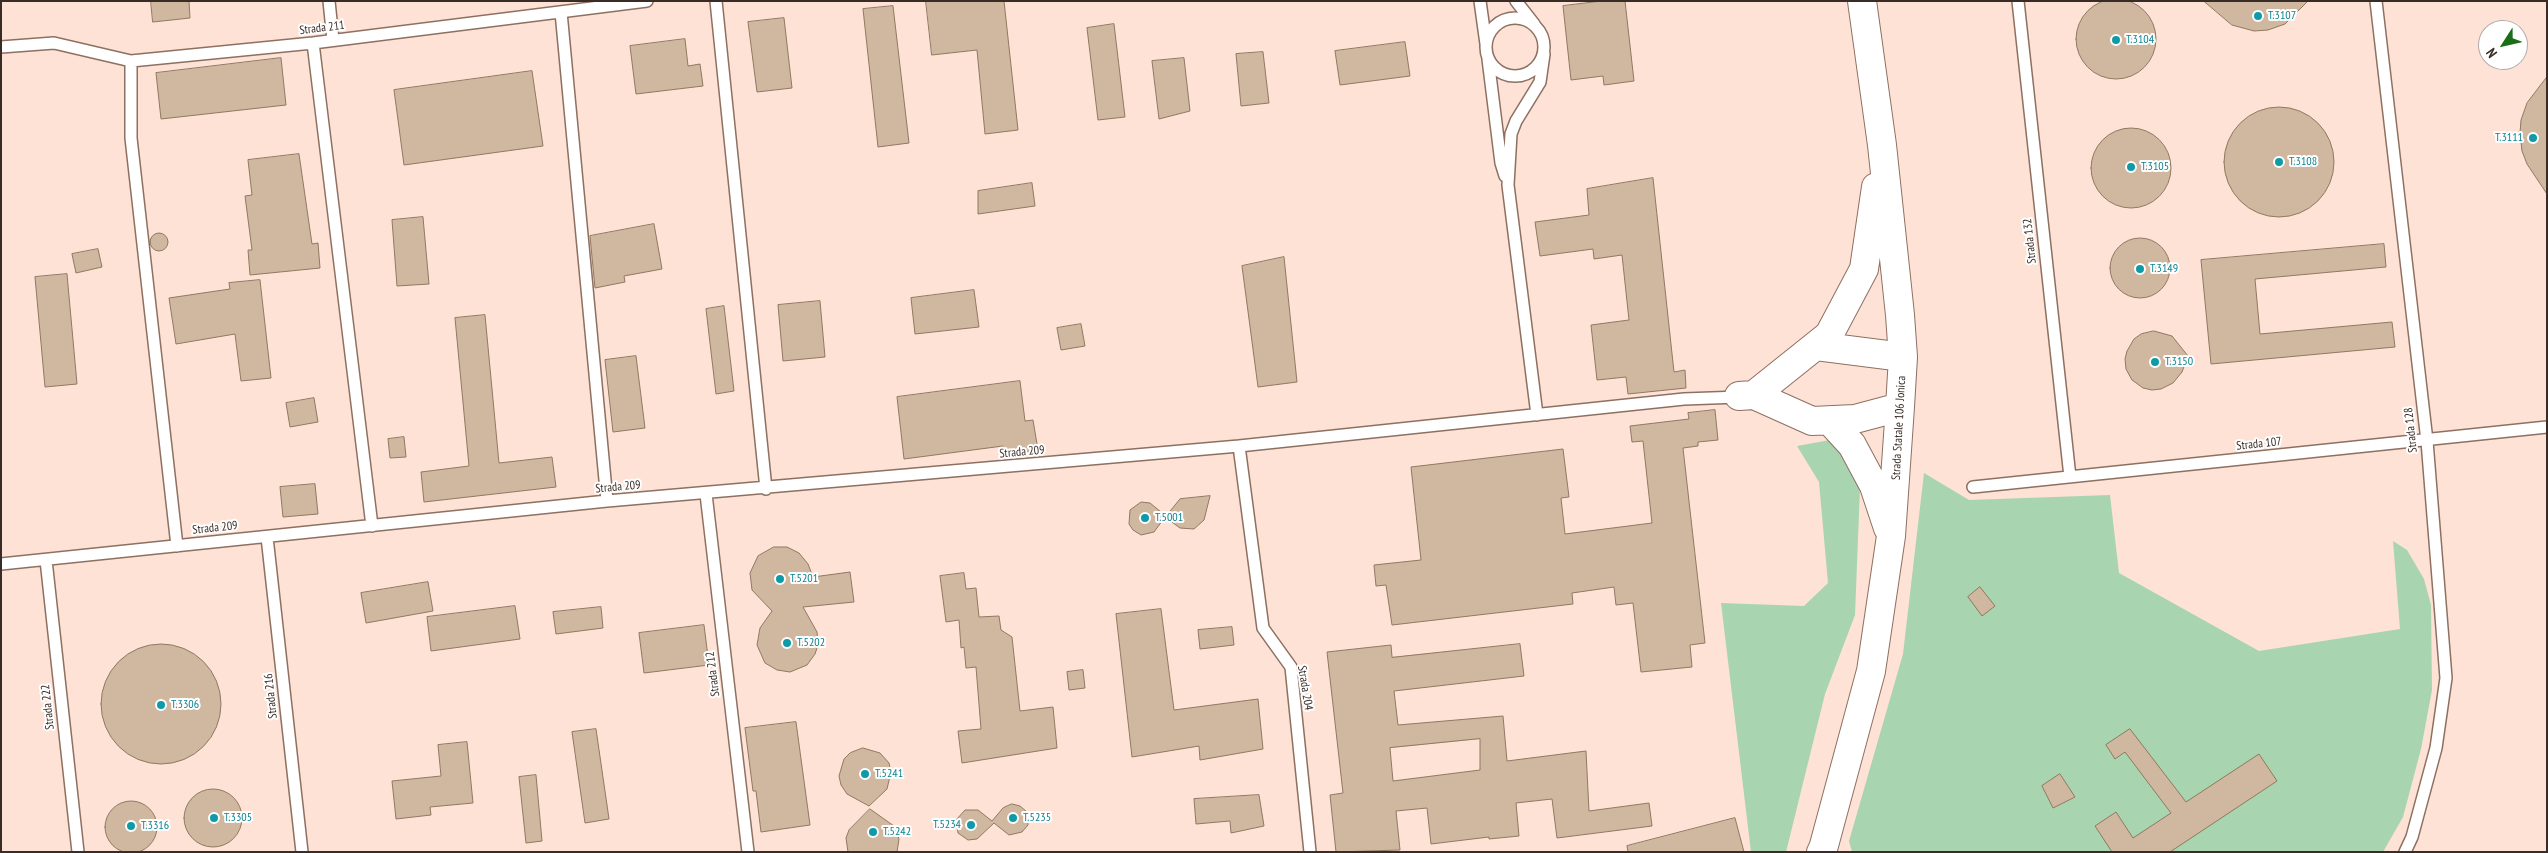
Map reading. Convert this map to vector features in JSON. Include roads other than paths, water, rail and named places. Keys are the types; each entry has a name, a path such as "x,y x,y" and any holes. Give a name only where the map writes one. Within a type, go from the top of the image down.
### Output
{"main road":[{"name":"Strada Statale 106 Jonica","path":"1822,851 1871,671 1891,536 1900,407 1902,357 1882,145 1862,1"},
{"path":"1747,396 1829,335 1864,269 1882,145"},
{"path":"1816,346 1902,357"},
{"path":"1747,396 1812,421 1855,419 1900,407"},
{"path":"1830,421 1852,445 1869,477 1891,536"}],"lane":[{"path":"330,1 334,40"},
{"name":"Strada 211","path":"1,47 54,43 131,61 313,43 561,12 603,4 647,1"},
{"path":"716,1 766,488"},
{"path":"1480,1 1501,163 1508,185 1537,415"},
{"path":"1508,185 1511,134 1516,121 1540,82 1544,54 1542,35 1516,1"},
{"name":"Strada 132","path":"2018,1 2070,477"},
{"name":"Strada 128","path":"2376,1 2427,441 2446,678 2436,748 2412,837 2405,852"},
{"path":"561,12 607,501"},
{"path":"1536,27 1519,18 1510,19 1494,29 1487,51 1499,71 1516,76 1534,70 1544,54"},
{"path":"313,43 372,526"},
{"path":"131,61 131,138 177,546"},
{"name":"Strada 209","path":"1,564 607,501 706,494 1239,446 1684,399 1747,396"},
{"name":"Strada 107","path":"1973,487 2547,427"},
{"name":"Strada 204","path":"1239,446 1263,628 1291,667 1310,852"},
{"name":"Strada 212","path":"706,494 748,852"},
{"name":"Strada 216","path":"267,537 302,852"},
{"name":"Strada 222","path":"46,560 78,852"}],"place":[{"name":"T.3107","path":"2258,16"},
{"name":"T.3104","path":"2116,40"},
{"name":"T.3111","path":"2533,138"},
{"name":"T.3108","path":"2279,162"},
{"name":"T.3105","path":"2131,167"},
{"name":"T.3149","path":"2140,269"},
{"name":"T.3150","path":"2155,362"},
{"name":"T.5001","path":"1145,518"},
{"name":"T.5201","path":"780,579"},
{"name":"T.5202","path":"787,643"},
{"name":"T.3306","path":"161,705"},
{"name":"T.5241","path":"865,774"},
{"name":"T.3305","path":"214,818"},
{"name":"T.5235","path":"1013,818"},
{"name":"T.5234","path":"971,825"},
{"name":"T.3316","path":"131,826"},
{"name":"T.5242","path":"873,832"}]}
